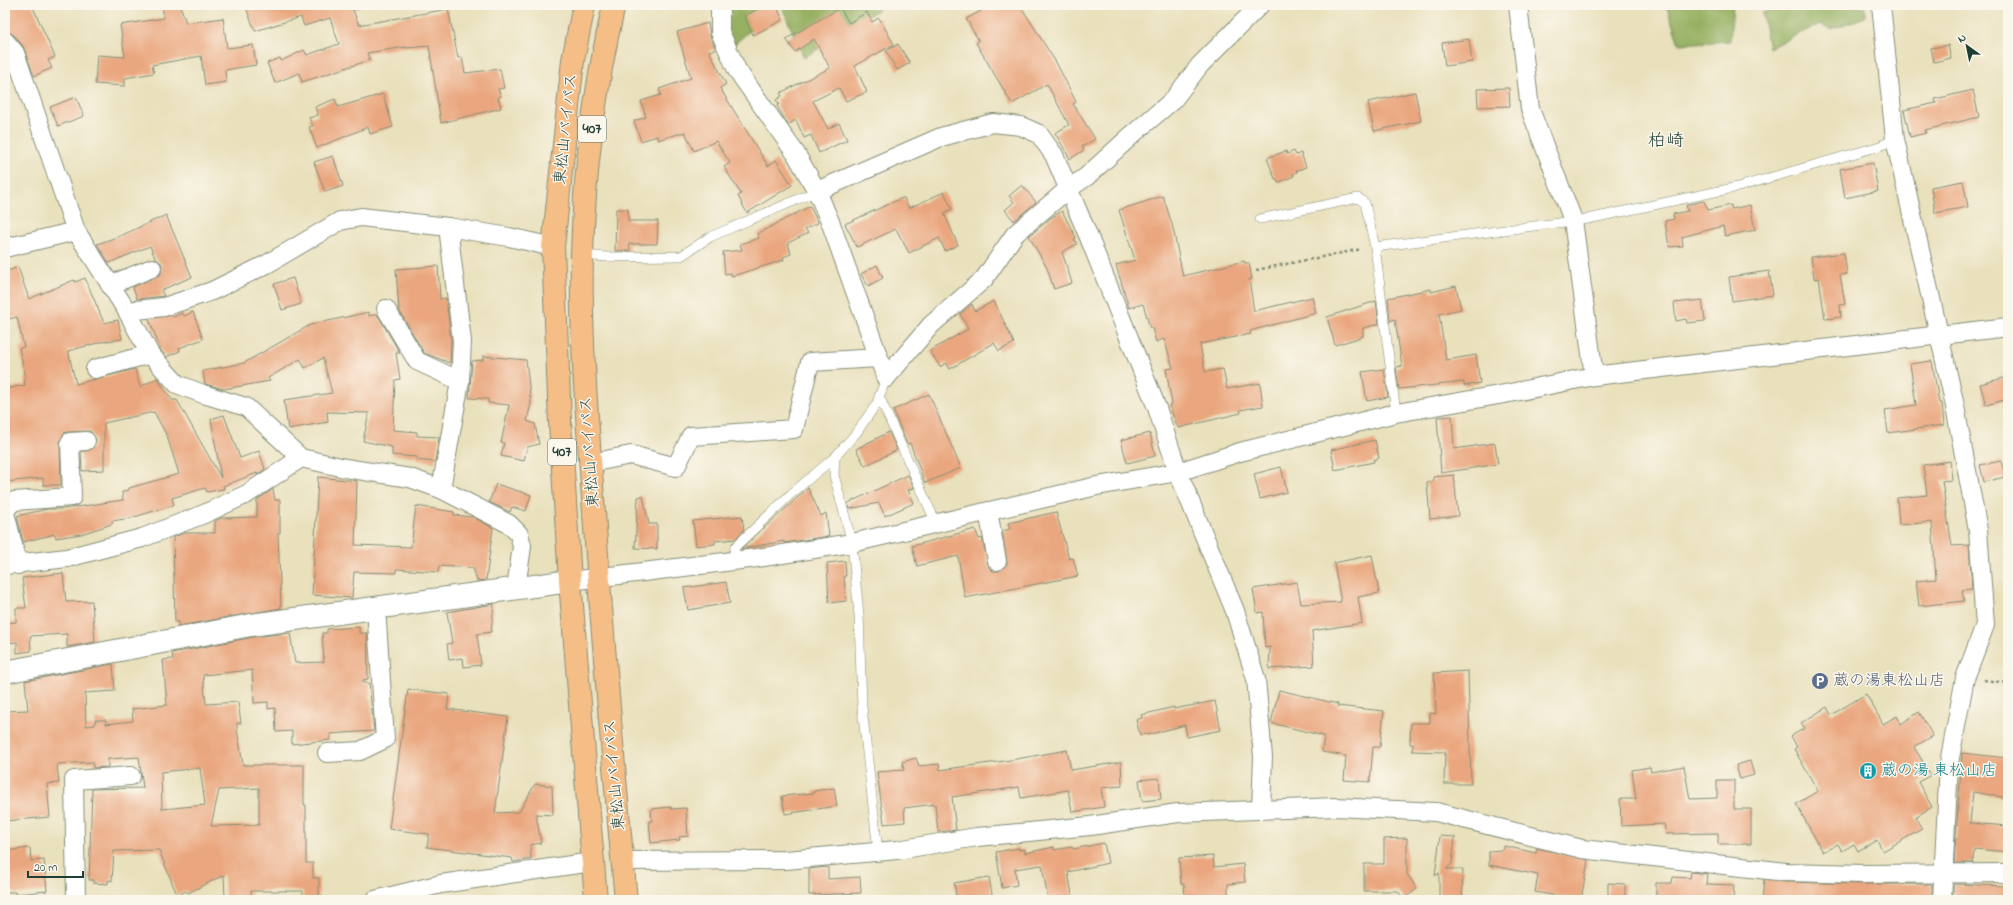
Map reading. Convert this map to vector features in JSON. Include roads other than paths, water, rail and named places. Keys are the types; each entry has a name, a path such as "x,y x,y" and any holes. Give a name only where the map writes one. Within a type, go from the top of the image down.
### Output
{"highway":[{"name":"東松山バイパス","path":"584,5 573,60 553,247 560,422 570,581 596,900"},
{"name":"東松山バイパス","path":"614,5 602,55 595,102 585,199 582,254 582,302 590,462 598,578 626,900"}],"street":[{"path":"720,5 720,32 737,70 796,154 817,191 831,224 886,378"},
{"path":"886,378 931,325 984,279 1015,234 1068,189 1086,177 1133,134 1174,100 1200,65 1260,5"},
{"path":"1518,5 1530,110 1573,220 1594,376"},
{"path":"1881,5 1895,139 1954,402 1978,530 1985,625 1965,678 1949,763 1945,873 1942,900"},
{"path":"5,41 14,53 76,231 127,312 150,354 177,384 203,394 246,407 301,458 345,468 410,478 441,489 509,524 518,534 522,546 516,588"},
{"path":"817,191 941,137 992,123 1021,126 1039,134 1054,155 1068,189 1157,408 1178,472 1235,611 1256,678 1263,757 1261,810"},
{"path":"127,312 164,307 212,291 267,264 340,222 361,217 448,227 510,237 553,247"},
{"path":"441,489 460,380 462,341 448,227"},
{"path":"5,248 76,231"},
{"path":"110,285 152,268"},
{"path":"386,309 416,361 460,380"},
{"path":"5,672 251,625 516,588 733,561 852,543 1097,486 1178,472 1240,452 1396,413 1510,393 1594,376 2008,327"},
{"path":"95,369 150,354"},
{"path":"590,462 630,454 676,467 691,436 794,428 810,362 879,358"},
{"path":"5,510 14,501 72,497 70,442 86,441"},
{"path":"5,513 11,565 67,558 142,538 204,514 247,494 301,458"},
{"path":"988,511 997,561"},
{"path":"327,752 360,751 385,739 376,608"},
{"path":"76,900 74,780 130,776"},
{"path":"622,861 786,860 878,852 977,837 1090,826 1178,813 1336,807 1436,812 1582,849 1786,872 1863,874 2008,873"},
{"path":"375,900 441,884 592,862"}],"lane":[{"path":"1375,247 1573,220 1738,187 1880,146 1895,139"},
{"path":"582,254 607,257 681,256 710,237 817,191"},
{"path":"1260,219 1358,198 1365,203 1375,247 1396,413"},
{"path":"733,561 736,547 791,494 835,457 857,432 877,403 886,378"},
{"path":"879,396 936,523"},
{"path":"835,457 834,475 852,543 859,615 862,707 878,852"}],"place":[{"name":"蔵の湯東松山店","path":"1820,681"},
{"name":"蔵の湯 東松山店","path":"1868,771"}],"district":[{"name":"柏崎","path":"1666,142"}]}
